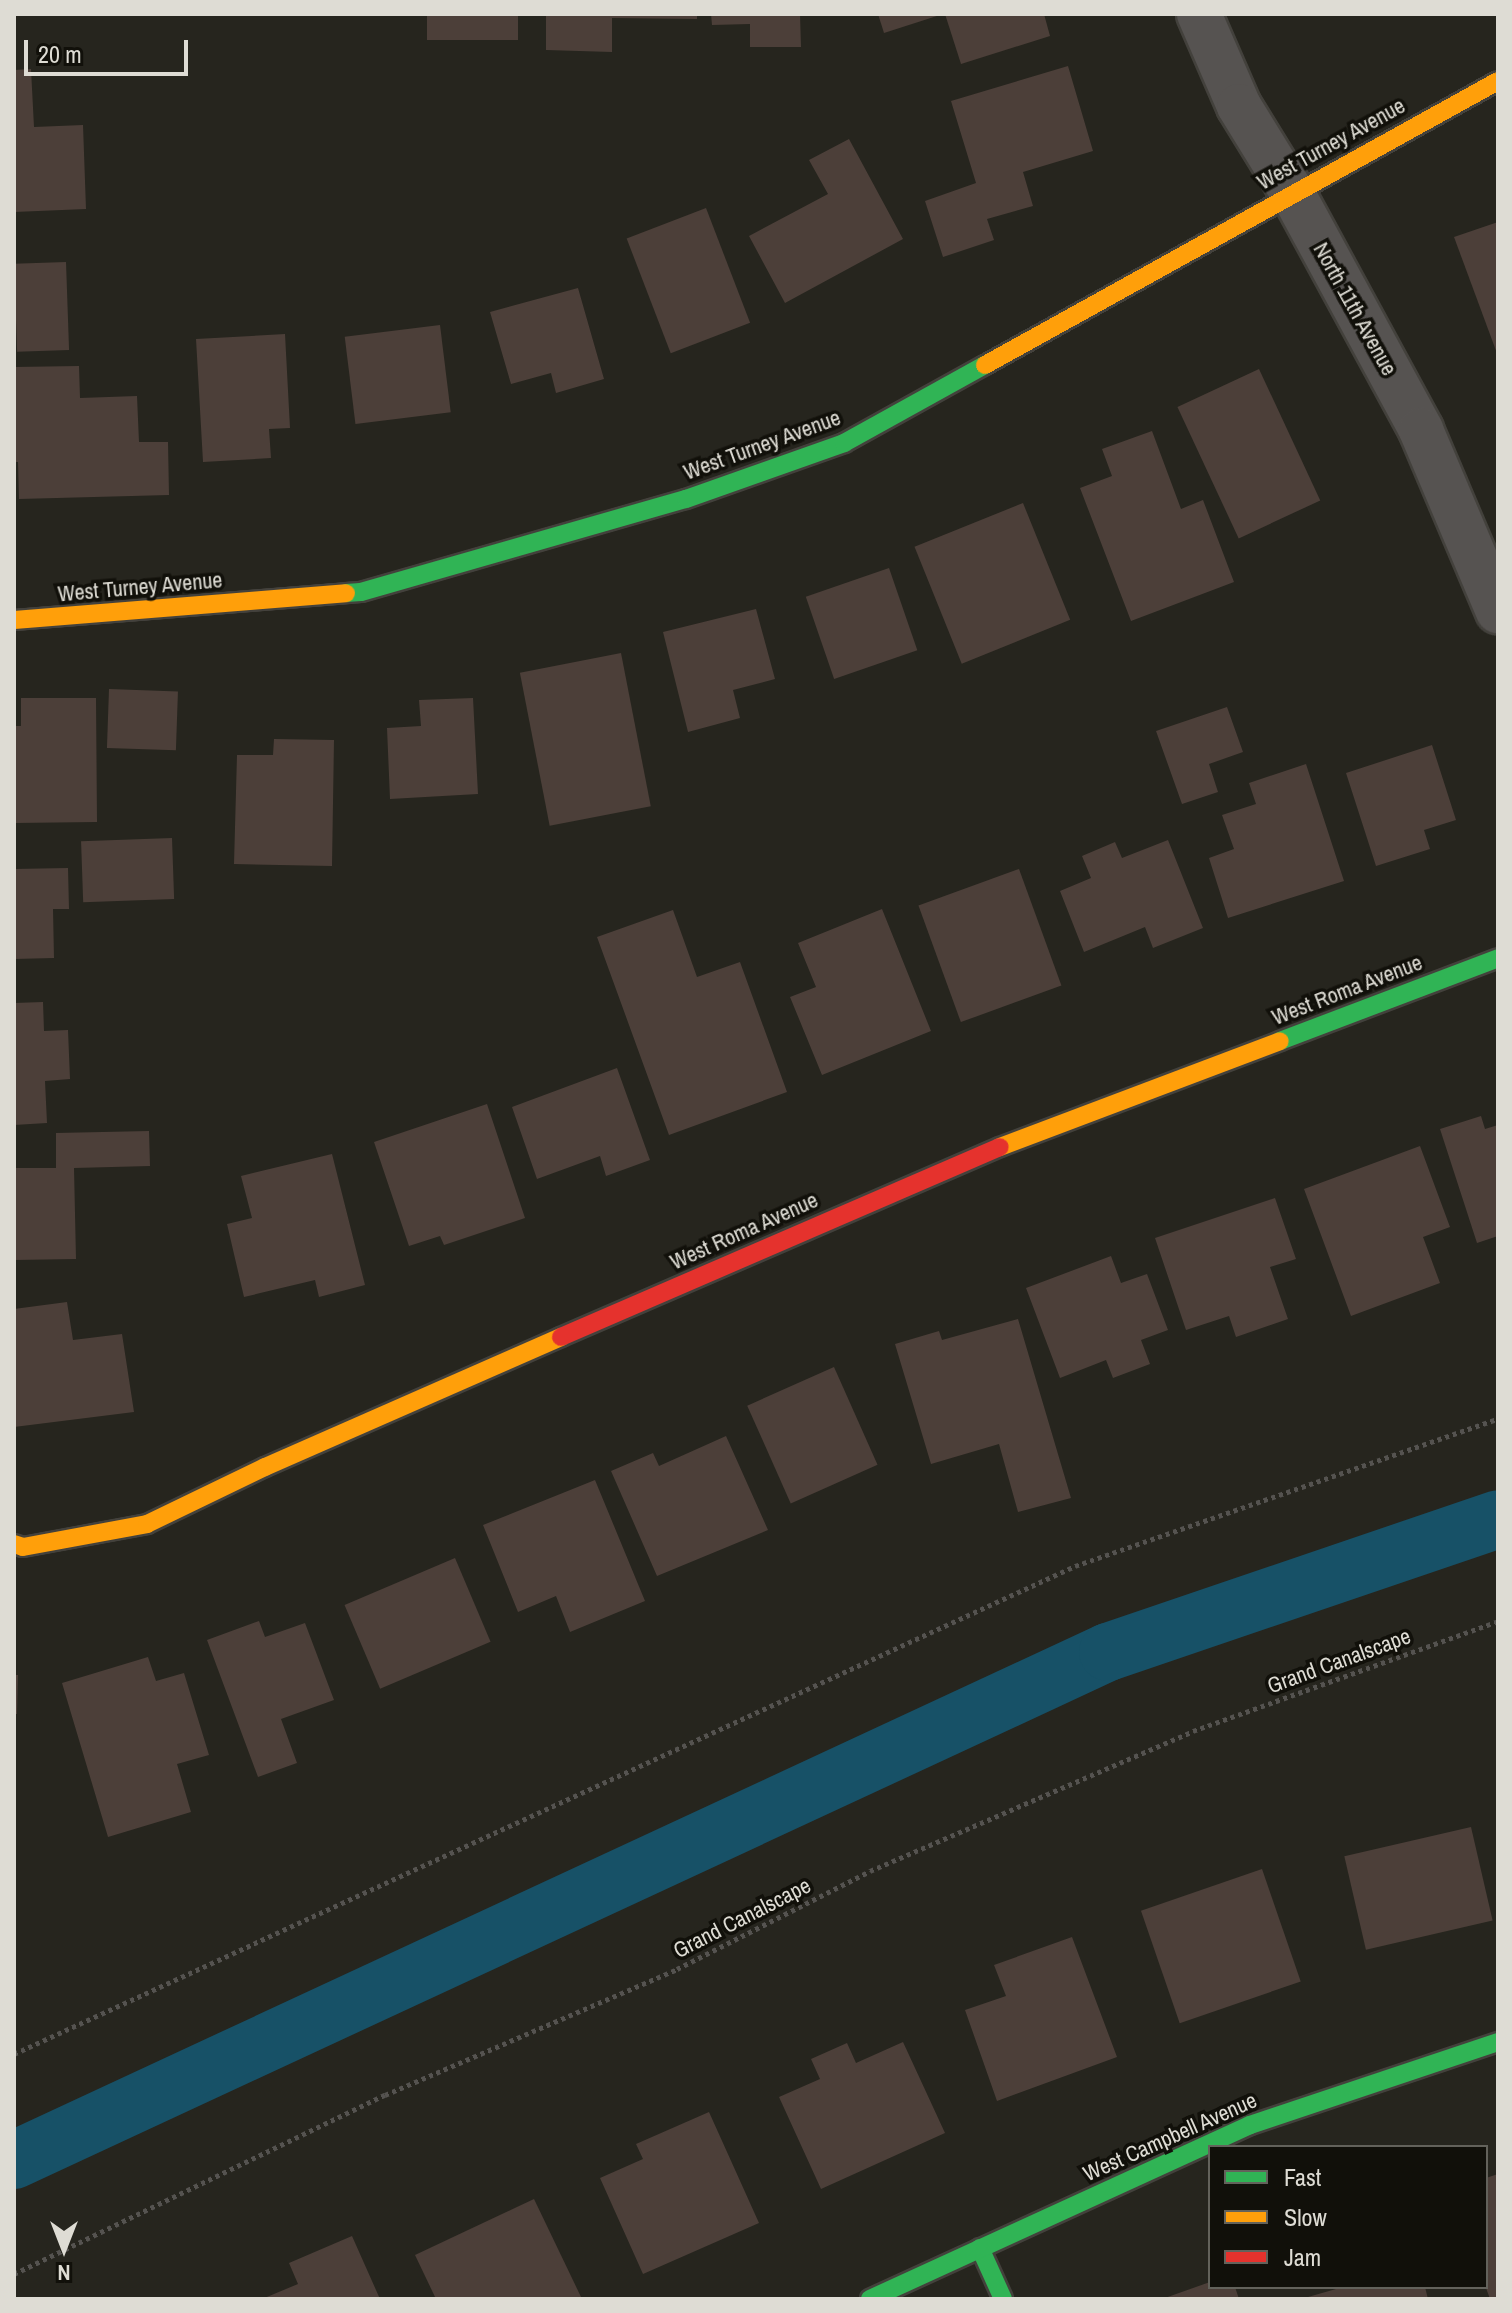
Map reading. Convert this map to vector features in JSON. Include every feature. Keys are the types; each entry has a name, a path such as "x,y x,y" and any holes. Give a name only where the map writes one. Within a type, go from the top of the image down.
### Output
{"street":[{"name":"North 11th Avenue","path":"1199,14 1239,106 1292,192 1421,430 1498,611"},
{"name":"West Turney Avenue","path":"14,620 361,592 686,499 844,443 1292,192 1498,81"},
{"name":"West Roma Avenue","path":"14,1544 23,1547 147,1524 265,1467 951,1166 1498,958"},
{"name":"West Campbell Avenue","path":"870,2299 1250,2125 1498,2042"},
{"path":"980,2248 1003,2299"}],"path":[{"path":"14,2054 1075,1566 1498,1419"},
{"name":"Grand Canalscape","path":"14,2274 385,2095 677,1969 870,1871 1193,1731 1498,1621"}],"building":[{"path":"427,14 518,14 518,40 427,40"},
{"path":"546,14 697,14 697,19 612,18 612,52 546,50"},
{"path":"711,14 800,14 801,47 750,47 750,24 712,25"},
{"path":"878,14 940,14 940,15 884,33"},
{"path":"945,14 1044,14 1050,36 961,64"},
{"path":"1068,66 1093,151 1023,172 1033,206 987,219 994,240 943,257 925,201 976,183 951,101"},
{"path":"31,69 34,127 83,125 86,209 14,212 14,70"},
{"path":"849,139 903,239 785,303 749,236 828,194 809,160"},
{"path":"706,208 750,323 671,353 627,238"},
{"path":"1498,222 1498,356 1454,237"},
{"path":"66,262 69,350 17,352 14,264"},
{"path":"578,288 604,379 556,393 551,373 511,384 490,312"},
{"path":"440,325 451,412 355,424 345,337"},
{"path":"285,334 290,428 269,429 271,458 203,462 196,339"},
{"path":"79,366 80,398 137,396 139,442 168,442 169,495 19,499 18,462 14,462 14,367"},
{"path":"1259,369 1320,500 1239,538 1177,407"},
{"path":"1152,431 1181,509 1203,500 1234,582 1131,621 1080,488 1112,476 1102,449"},
{"path":"1023,503 1070,620 962,664 915,547"},
{"path":"889,568 917,650 834,679 806,597"},
{"path":"756,609 775,679 733,690 740,718 688,732 663,632"},
{"path":"621,653 651,806 550,826 520,673"},
{"path":"109,689 178,691 176,750 107,748"},
{"path":"21,698 96,698 97,822 14,823 14,726 21,726"},
{"path":"473,698 478,794 390,799 387,728 421,726 419,700"},
{"path":"1227,707 1243,752 1209,764 1218,792 1182,804 1156,731"},
{"path":"274,739 334,740 332,866 234,864 237,755 273,755"},
{"path":"1432,745 1456,820 1424,830 1430,849 1376,866 1346,773"},
{"path":"1306,764 1344,881 1228,918 1209,858 1234,849 1222,815 1256,804 1249,783"},
{"path":"172,838 174,899 83,902 81,841"},
{"path":"1168,840 1203,928 1153,948 1145,927 1084,952 1060,891 1091,878 1082,856 1115,842 1122,858"},
{"path":"68,868 69,909 53,909 54,958 14,959 14,869"},
{"path":"1019,869 1061,986 961,1022 918,906"},
{"path":"882,909 931,1031 822,1075 790,997 816,987 798,943"},
{"path":"673,910 697,977 740,962 787,1092 669,1135 597,937"},
{"path":"43,1002 44,1031 68,1030 70,1079 45,1081 47,1123 14,1125 14,1003"},
{"path":"617,1068 650,1160 606,1176 600,1156 537,1179 512,1107"},
{"path":"487,1104 525,1218 444,1245 440,1236 409,1246 374,1142"},
{"path":"1481,1116 1485,1129 1498,1125 1498,1236 1477,1243 1440,1129"},
{"path":"149,1131 150,1166 74,1168 76,1259 14,1260 14,1168 56,1168 56,1133"},
{"path":"1420,1146 1450,1227 1423,1237 1440,1283 1351,1316 1304,1189"},
{"path":"332,1154 365,1285 319,1297 315,1280 244,1297 227,1224 252,1218 241,1176"},
{"path":"1275,1198 1296,1259 1270,1267 1288,1319 1236,1337 1229,1316 1186,1330 1155,1238"},
{"path":"1111,1256 1121,1283 1147,1274 1168,1330 1141,1340 1150,1364 1113,1378 1106,1360 1060,1378 1026,1288"},
{"path":"67,1302 73,1340 122,1334 134,1412 14,1427 14,1309"},
{"path":"1018,1319 1071,1498 1018,1512 999,1444 931,1464 895,1344 939,1331 942,1340"},
{"path":"834,1367 878,1465 791,1503 747,1406"},
{"path":"726,1436 768,1530 657,1576 611,1471 653,1453 659,1466"},
{"path":"595,1480 645,1601 570,1632 556,1596 518,1612 483,1525"},
{"path":"455,1558 491,1642 380,1689 345,1605"},
{"path":"259,1621 265,1637 305,1623 334,1700 281,1719 297,1763 258,1777 207,1640"},
{"path":"148,1657 156,1681 184,1673 209,1755 177,1764 191,1812 108,1837 62,1683"},
{"path":"14,1675 18,1675 17,1714 14,1714"},
{"path":"1471,1827 1493,1921 1366,1950 1344,1856"},
{"path":"1262,1869 1301,1982 1180,2023 1141,1911"},
{"path":"1072,1937 1117,2057 997,2101 965,2010 1006,1996 994,1965"},
{"path":"903,2042 945,2133 821,2189 779,2097 820,2079 811,2059 847,2043 856,2063"},
{"path":"709,2112 759,2223 643,2274 600,2178 643,2159 636,2144"},
{"path":"1498,2174 1498,2299 1490,2299 1486,2289 1488,2177"},
{"path":"534,2199 582,2299 436,2299 415,2255"},
{"path":"352,2236 380,2299 262,2299 298,2284 289,2263"},
{"path":"1208,2283 1208,2289 1236,2289 1239,2299 1162,2299"},
{"path":"1336,2289 1426,2289 1428,2299 1301,2299"}],"waterway":[{"path":"14,2160 1108,1652 1498,1519"}],"traffic: fast":[{"path":"346,593 361,592 686,499 844,443 985,365"},
{"path":"1280,1041 1498,958"},
{"path":"870,2299 1250,2125 1498,2042"},
{"path":"980,2248 1003,2299"}],"traffic: slow":[{"path":"985,365 1498,81"},
{"path":"14,620 346,593"},
{"path":"1000,1147 1280,1041"},
{"path":"14,1544 23,1547 147,1524 265,1467 561,1337"}],"traffic: jam":[{"path":"561,1337 1000,1147"}]}
